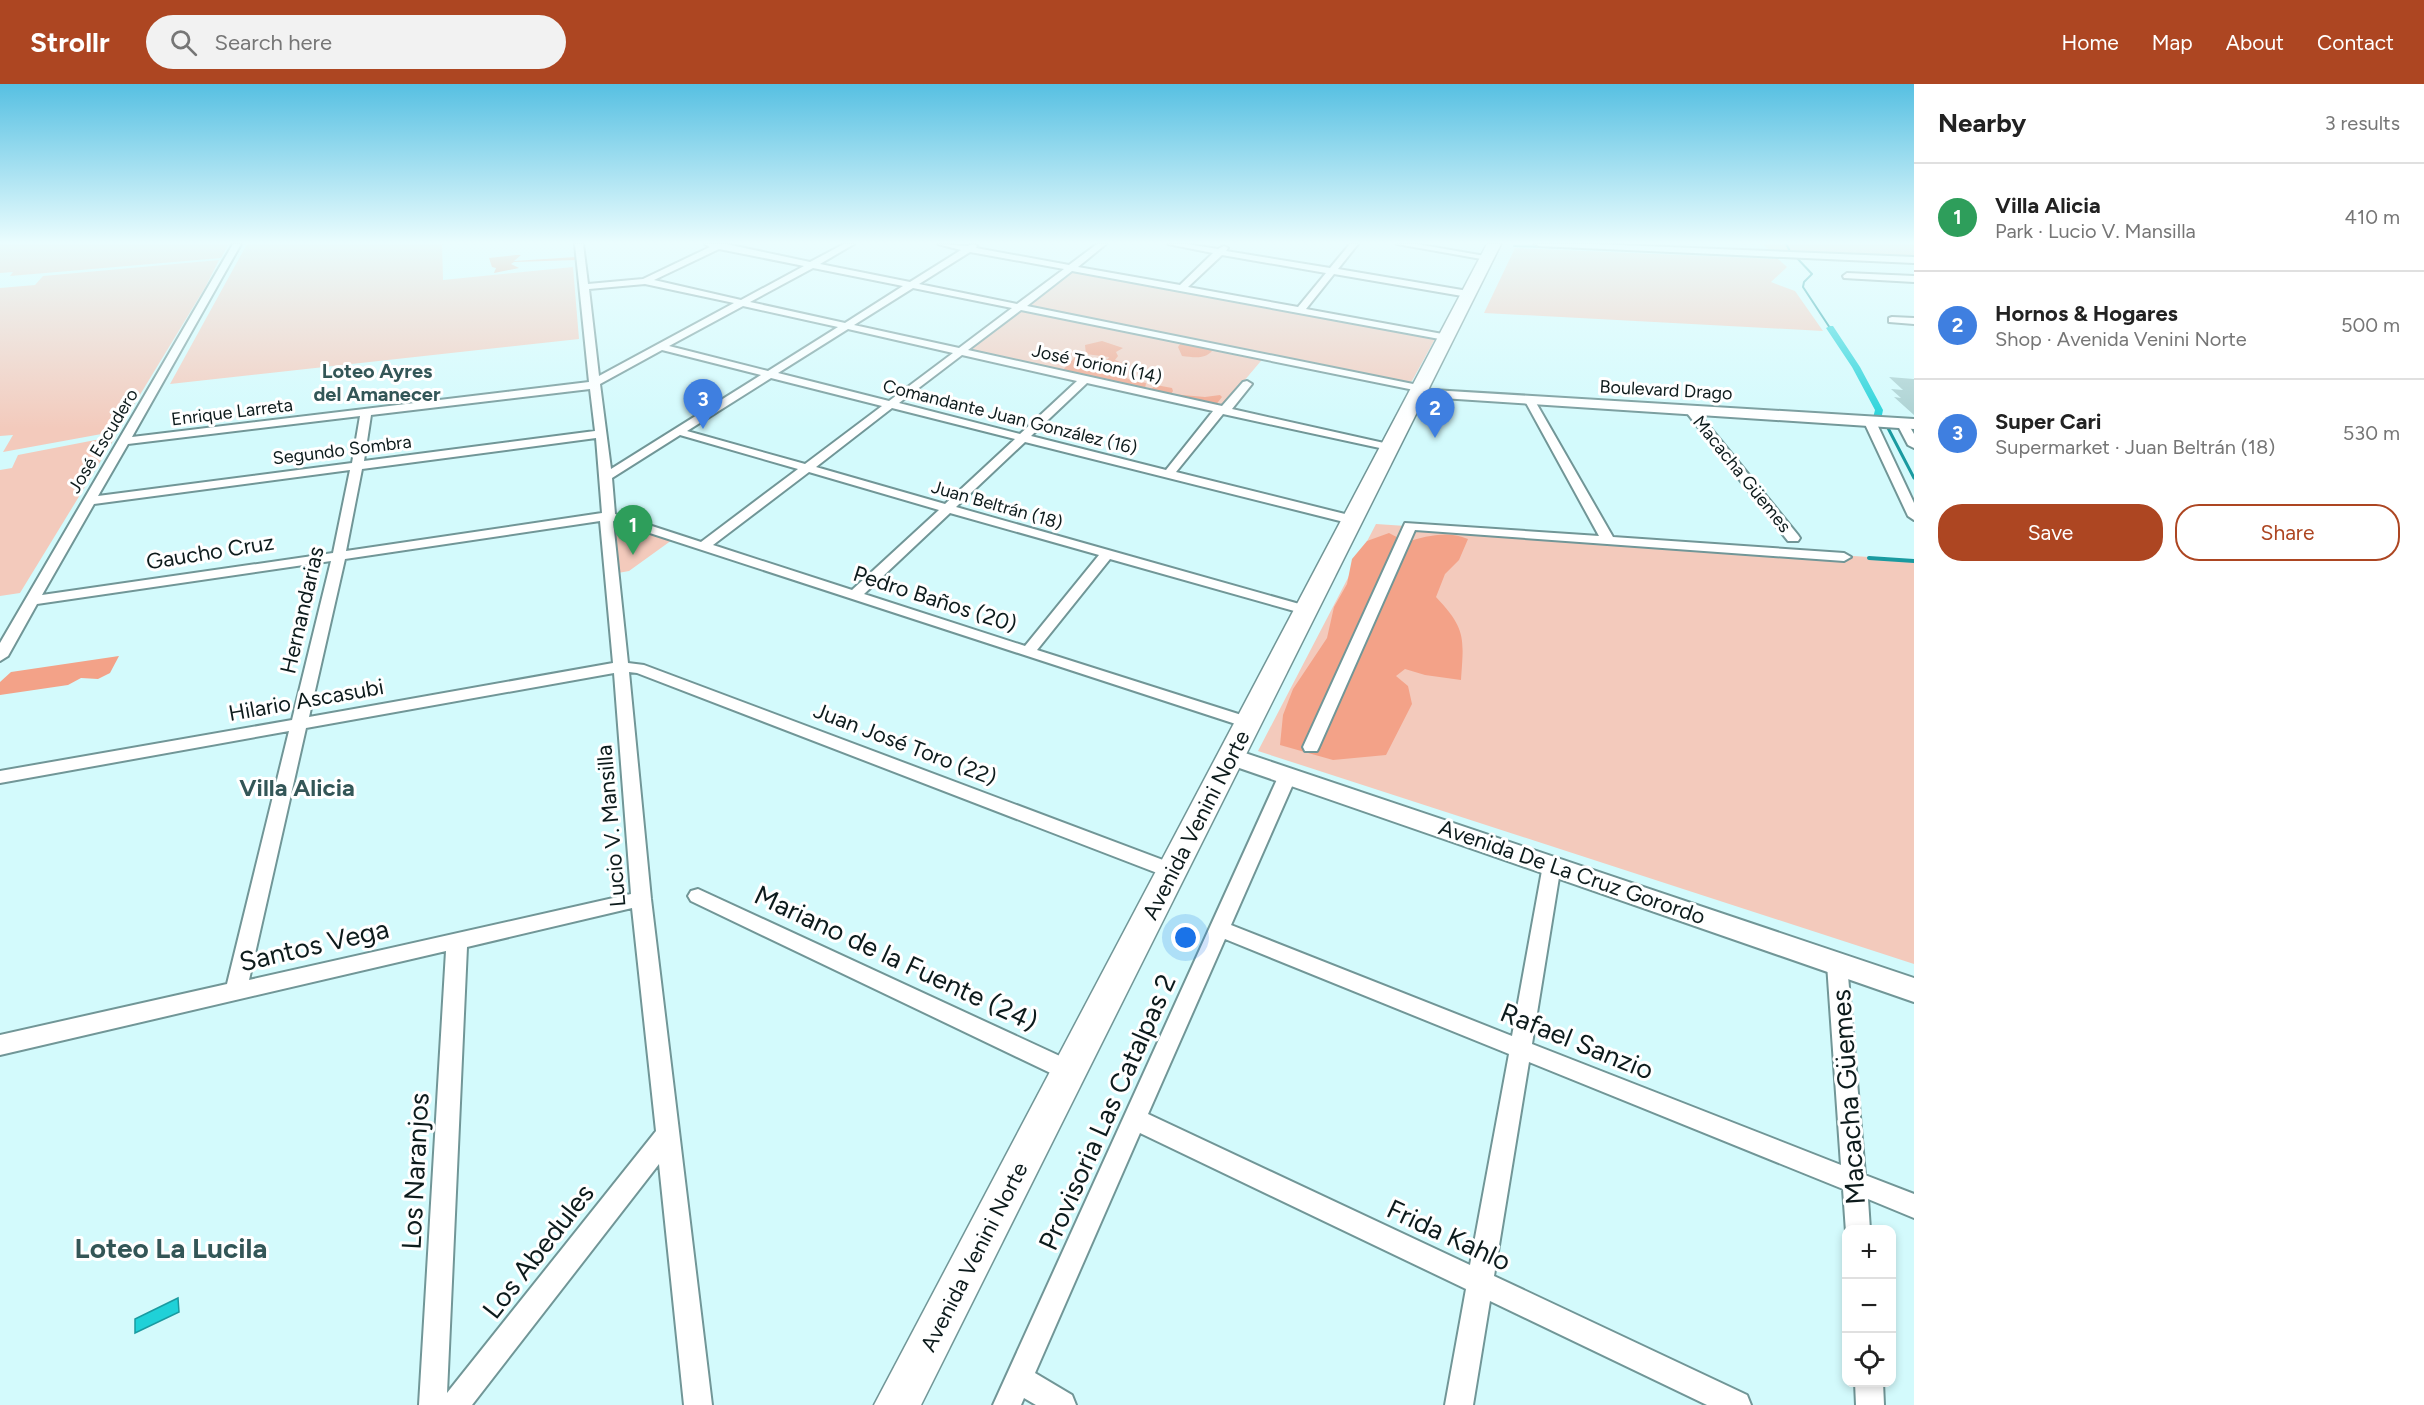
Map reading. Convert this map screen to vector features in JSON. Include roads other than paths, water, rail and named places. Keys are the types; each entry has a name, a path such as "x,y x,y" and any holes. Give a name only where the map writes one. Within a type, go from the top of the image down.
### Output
{"highway":[{"name":"Avenida Venini Norte","path":"897,1405 950,1306 1462,306"}],"main road":[{"name":"Boulevard Drago","path":"1418,391 1530,401 1904,424"},
{"name":"Avenida De La Cruz Gorordo","path":"1230,756 1914,990"}],"street":[{"name":"José Escudero","path":"0,656 202,306"},
{"name":"Lucio V. Mansilla","path":"587,306 606,477 609,516 606,520 620,639 619,667 634,800 641,899 698,1405"},
{"path":"594,384 737,306"},
{"name":"José Torioni (14)","path":"754,306 1389,447"},
{"path":"606,477 879,306"},
{"path":"704,546 1019,306 1418,391"},
{"path":"1276,306 1445,337"},
{"path":"1300,310 1303,306"},
{"path":"1892,320 1914,321"},
{"name":"Comandante Juan González (16)","path":"661,347 1352,520"},
{"path":"855,595 1084,380"},
{"name":"Enrique Larreta","path":"124,441 594,384"},
{"path":"1168,475 1222,410 1247,384"},
{"path":"1530,401 1608,540"},
{"name":"Macacha Güemes","path":"1691,411 1793,538"},
{"name":"Hernandarias","path":"236,991 339,554 366,413"},
{"path":"1871,422 1914,516"},
{"path":"1904,424 1914,445"},
{"name":"Juan Beltrán (18)","path":"680,432 1305,610"},
{"name":"Segundo Sombra","path":"88,501 600,434"},
{"name":"Gaucho Cruz","path":"31,601 609,516"},
{"name":"Pedro Baños (20)","path":"609,516 1248,723"},
{"path":"1311,747 1410,526 1844,557"},
{"path":"1028,651 1107,554"},
{"name":"Hilario Ascasubi","path":"0,777 619,667"},
{"name":"Juan José Toro (22)","path":"619,667 639,668 656,673 1172,871"},
{"name":"Provisoria Las Catalpas 2","path":"1007,1405 1288,776"},
{"path":"1459,1405 1552,865"},
{"name":"Mariano de la Fuente (24)","path":"698,896 1069,1071"},
{"name":"Santos Vega","path":"0,1045 641,899"},
{"name":"Rafael Sanzio","path":"1220,929 1914,1206"},
{"name":"Los Naranjos","path":"433,1405 457,940"},
{"name":"Macacha Güemes","path":"1837,964 1858,1225"},
{"name":"Frida Kahlo","path":"1135,1119 1737,1405"},
{"name":"Los Abedules","path":"455,1405 668,1134"},
{"path":"1019,1379 1062,1405"},
{"path":"1869,1387 1870,1405"}],"water":[{"path":"178,1298 179,1312 135,1333 135,1319"}],"waterway":[{"path":"1815,306 1830,328"},
{"path":"1830,328 1856,367 1879,410 1878,418"},
{"path":"1888,428 1914,478"},
{"path":"1869,558 1914,561"}],"place":[{"name":"Super Cari","path":"703,429"},
{"name":"Hornos & Hogares","path":"1435,438"},
{"name":"Villa Alicia","path":"633,555"}],"district":[{"name":"Loteo Ayres del Amanecer","path":"377,382"},
{"name":"Villa Alicia","path":"297,787"},
{"name":"Loteo La Lucila","path":"171,1248"}]}
